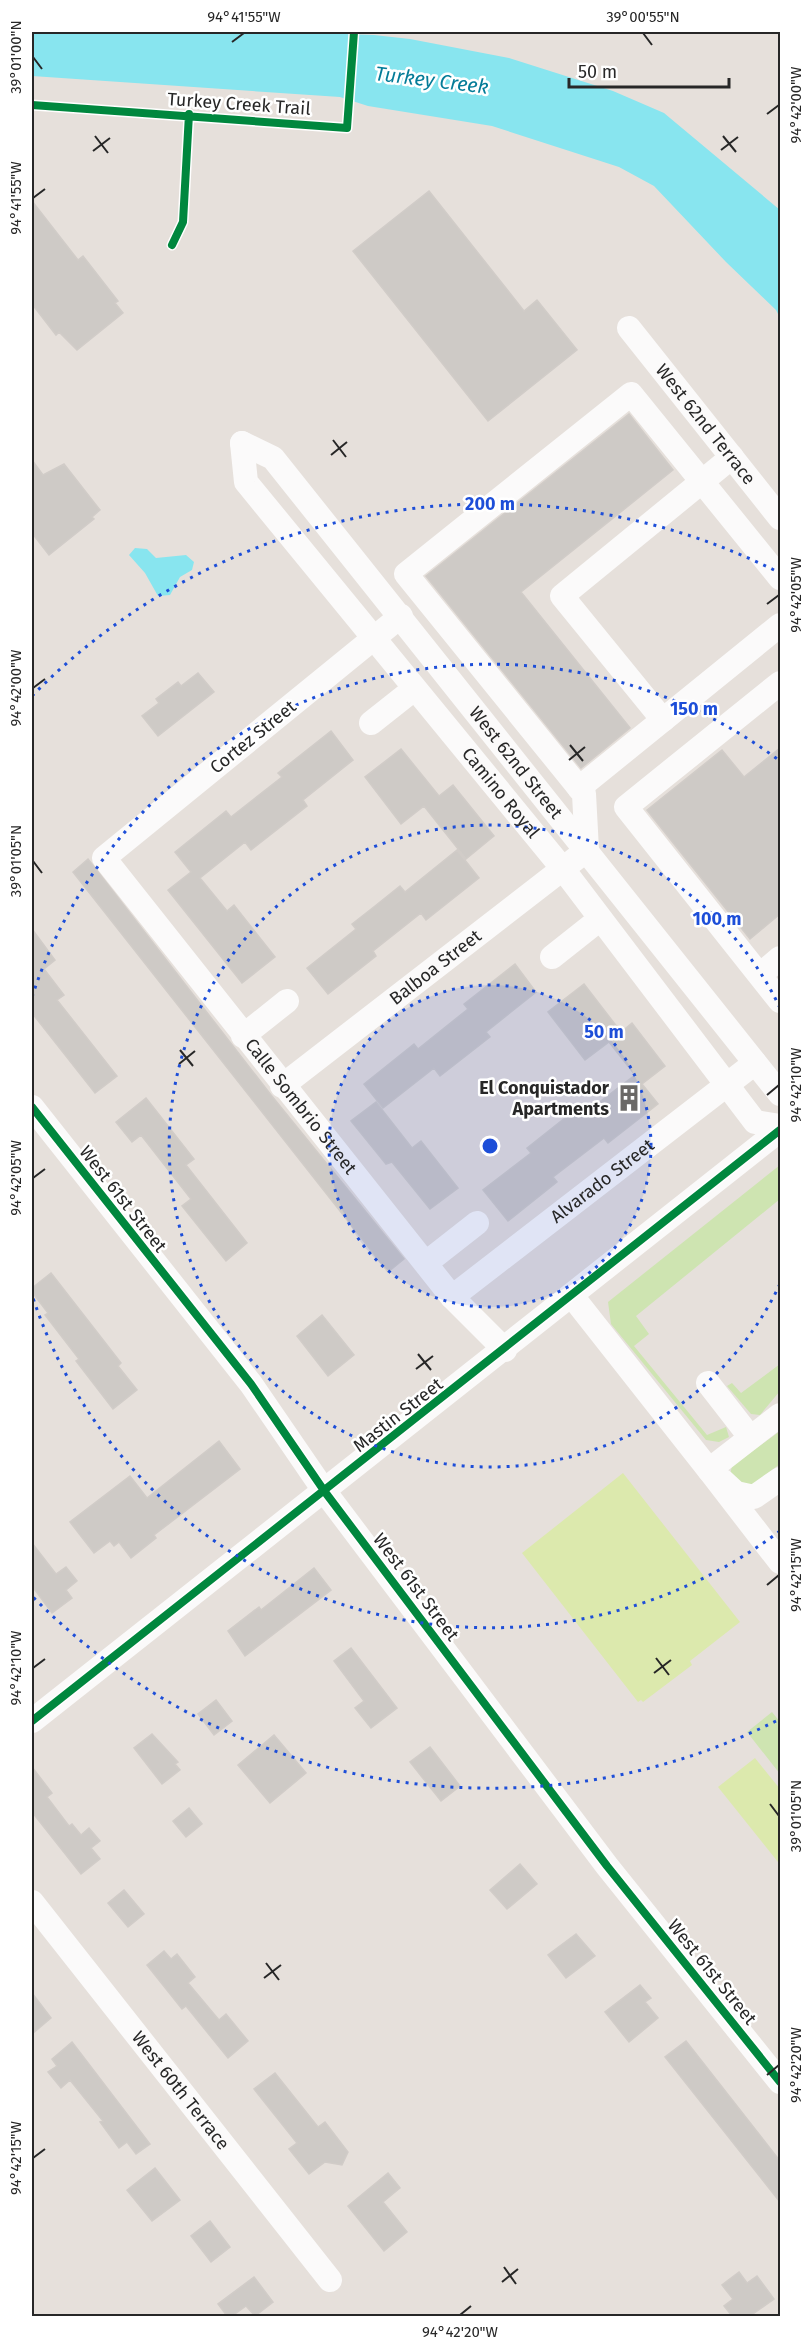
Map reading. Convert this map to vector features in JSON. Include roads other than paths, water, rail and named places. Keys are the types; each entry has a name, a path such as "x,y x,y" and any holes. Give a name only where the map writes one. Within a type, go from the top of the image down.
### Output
{"street":[{"name":"West 62nd Terrace","path":"629,328 780,518"},
{"path":"587,850 584,794 406,574 631,394 780,578"},
{"name":"West 62nd Street","path":"242,443 273,458 780,1094"},
{"name":"Camino Royal","path":"242,443 246,482 562,869 755,1122 780,1128"},
{"path":"663,720 562,596 732,457"},
{"name":"Cortez Street","path":"104,858 401,616"},
{"path":"579,788 780,626"},
{"path":"780,683 626,807 780,1000"},
{"path":"371,723 414,690"},
{"name":"Balboa Street","path":"282,1086 587,850"},
{"name":"Calle Sombrio Street","path":"104,858 282,1086 452,1297 505,1350"},
{"path":"552,957 600,919"},
{"path":"760,975 780,958"},
{"path":"243,1036 287,1001"},
{"name":"Alvarado Street","path":"452,1297 755,1063"},
{"name":"West 61st Street","path":"32,1107 251,1384 325,1491 607,1866 780,2082"},
{"name":"Mastin Street","path":"32,1721 505,1350 780,1128"},
{"path":"426,1263 477,1224"},
{"path":"572,1296 780,1562"},
{"path":"708,1383 750,1437"},
{"path":"710,1470 780,1415"},
{"path":"710,1470 736,1492 754,1497 780,1479"},
{"name":"West 60th Terrace","path":"32,1902 330,2280"}],"water":[{"name":"Turkey Creek","path":"32,32 289,32 374,35 410,39 509,58 613,91 664,113 780,210 780,318 776,310 726,262 654,186 619,167 492,126 368,106 340,97 32,76"},
{"path":"135,548 147,549 156,558 186,555 194,562 192,570 180,577 170,595 158,596 145,573 129,555"}],"place":[{"name":"El Conquistador Apartments","path":"629,1098"}]}
